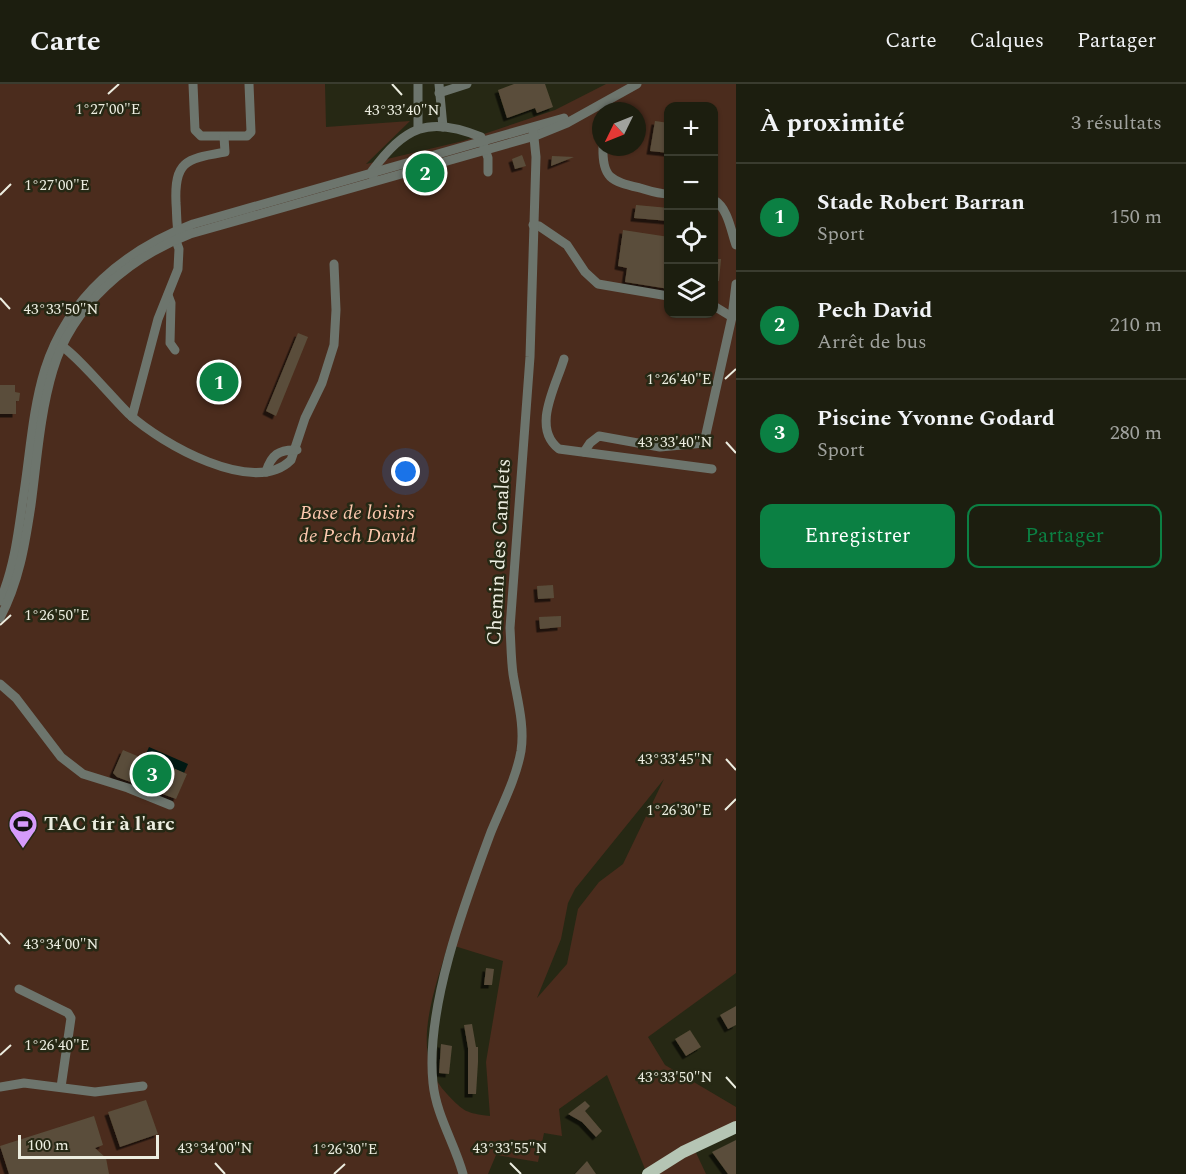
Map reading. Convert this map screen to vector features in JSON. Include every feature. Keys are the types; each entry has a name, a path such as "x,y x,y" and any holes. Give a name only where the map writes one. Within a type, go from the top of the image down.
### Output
{"main road":[{"path":"648,1174 683,1152 736,1127"}],"street":[{"path":"193,84 195,130 201,136 247,136 251,132 249,84"},
{"path":"418,84 418,127"},
{"path":"443,127 439,88 467,84"},
{"path":"611,102 638,84"},
{"path":"0,601 14,562 40,389 59,344 82,299 100,281 138,250 176,235 534,132 592,110"},
{"path":"373,177 383,155 418,127 443,127 481,137 488,172"},
{"name":"Chemin des Canalets","path":"463,1174 439,1111 433,1085 432,1062 438,1006 452,953 482,858 512,781 521,750 522,724 513,673 510,628 530,357 534,132"},
{"path":"132,417 158,320 178,269 175,185 181,168 199,157 225,152 224,136"},
{"path":"603,156 604,168 615,181 664,194"},
{"path":"718,202 727,218 736,245"},
{"path":"533,225 539,226 567,245 585,272 598,284 664,295"},
{"path":"59,344 132,417 213,465 255,474 266,472 286,465 297,450 305,418 322,383 334,345 336,310 334,264"},
{"path":"584,452 599,436 660,447 704,443 732,317 736,284"},
{"path":"168,295 171,303 170,343 176,350"},
{"path":"718,308 732,317"},
{"path":"0,618 21,566 49,389 59,344"},
{"path":"564,358 546,414 546,434 559,449 712,469"},
{"path":"266,472 275,454 282,449 297,450"},
{"path":"0,684 16,698 61,757 83,774 128,788 170,805"},
{"path":"20,989 68,1013 71,1018 61,1087"},
{"path":"0,1087 24,1083 95,1092 143,1086"}],"green space":[{"name":"Base de loisirs de Pech David","path":"0,84 325,84 326,127 410,121 366,164 463,141 555,110 606,84 736,84 736,973 648,1037 665,1065 736,1107 736,1123 691,1142 706,1174 647,1174 607,1075 559,1109 562,1136 544,1133 538,1162 496,1155 488,1174 0,1174","holes":["664,779 623,864 599,882 578,909 567,964 537,998 561,939 568,903 575,889","448,944 503,961 486,1062 490,1116 466,1111 458,1105 435,1078 429,1060 428,1022"]}],"water":[{"path":"149,747 188,764 184,773 145,756"}],"building":[{"path":"514,84 545,84 553,107 537,113 535,108 507,118 498,90"},
{"path":"655,121 664,122 664,152 650,151"},
{"path":"522,155 526,166 515,169 512,159"},
{"path":"552,156 574,157 551,166"},
{"path":"636,205 664,208 664,221 634,218"},
{"path":"623,230 664,236 664,288 625,282 627,268 618,266"},
{"path":"718,259 721,259 719,281"},
{"path":"298,333 308,337 276,416 266,411"},
{"path":"0,385 15,385 15,392 20,393 19,401 16,401 16,414 0,414"},
{"path":"553,585 554,598 538,599 537,586"},
{"path":"561,616 561,627 540,629 539,617"},
{"path":"123,750 142,758 143,755 187,774 176,799 117,777 113,773"},
{"path":"486,968 494,969 492,985 484,985"},
{"path":"736,1006 736,1025 728,1029 720,1015"},
{"path":"472,1024 476,1047 478,1047 478,1062 476,1094 468,1094 468,1048 464,1025"},
{"path":"690,1030 701,1047 686,1056 675,1039"},
{"path":"441,1044 452,1046 449,1074 439,1073"},
{"path":"146,1100 158,1134 120,1147 108,1112"},
{"path":"585,1101 590,1106 585,1111 602,1131 596,1137 582,1122 568,1114"},
{"path":"94,1116 103,1145 95,1148 106,1158 109,1174 9,1174 0,1146"},
{"path":"736,1140 736,1174 728,1174 712,1152"},
{"path":"587,1161 596,1174 575,1174"}],"place":[{"name":"Pech David","path":"425,173"},
{"name":"Stade Robert Barran","path":"219,382"},
{"name":"Piscine Yvonne Godard","path":"152,774"},
{"name":"TAC tir à l'arc","path":"23,850"}]}
